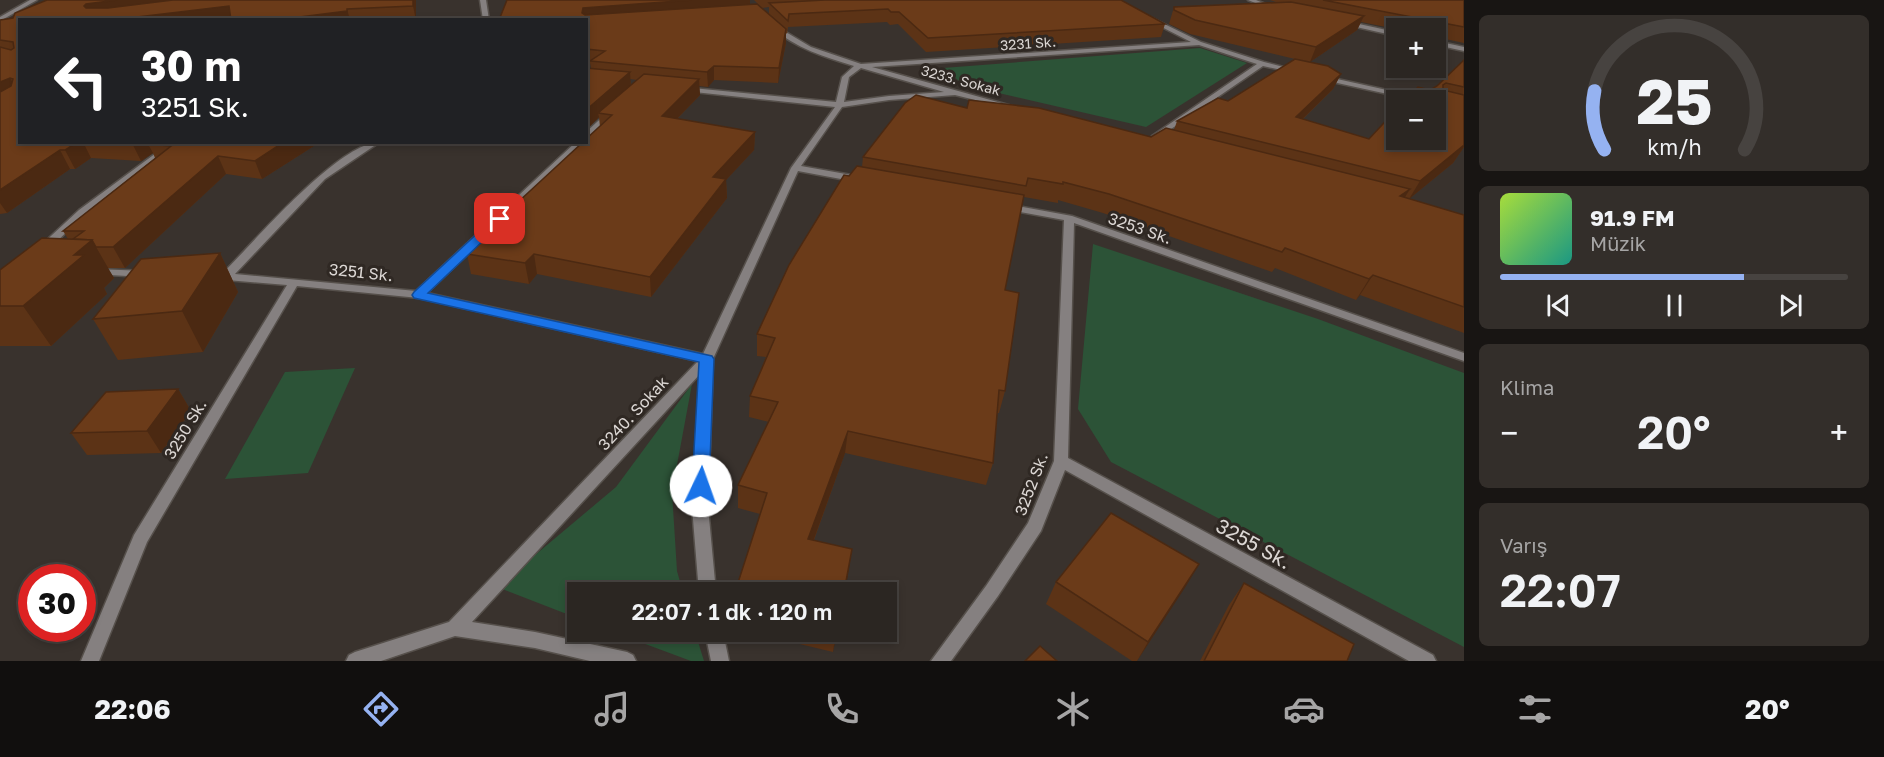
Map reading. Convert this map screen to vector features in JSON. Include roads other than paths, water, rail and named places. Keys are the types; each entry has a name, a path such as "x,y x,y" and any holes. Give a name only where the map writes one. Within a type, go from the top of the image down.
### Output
{"street":[{"path":"0,20 34,0"},
{"path":"483,0 486,18"},
{"path":"1251,0 1279,10"},
{"path":"1140,14 1199,43 1262,63 1386,91"},
{"name":"3233. Sokak","path":"764,18 794,43 952,94 1019,109"},
{"path":"1338,22 1386,32"},
{"name":"3231 Sk.","path":"860,66 1199,43"},
{"path":"1446,45 1464,49"},
{"path":"1153,139 1262,63"},
{"path":"840,105 844,78 850,70 860,66"},
{"path":"677,88 840,105 889,98 952,94"},
{"name":"3240. Sokak","path":"355,661 455,628 707,359 795,168 840,105"},
{"path":"588,135 618,107"},
{"path":"1142,137 1165,142"},
{"path":"30,261 82,212 174,144"},
{"path":"226,277 322,177 373,144"},
{"path":"419,295 579,144"},
{"path":"795,168 866,181"},
{"name":"3253 Sk.","path":"992,204 1069,218 1464,357"},
{"name":"3252 Sk.","path":"940,661 992,591 1035,526 1061,461 1069,218"},
{"path":"78,272 158,274"},
{"path":"203,276 294,282"},
{"name":"3251 Sk.","path":"294,282 419,295 707,359"},
{"name":"3250 Sk.","path":"90,661 140,540 294,282"},
{"path":"707,359 700,507 707,582"},
{"name":"3255 Sk.","path":"1061,461 1427,661"},
{"path":"455,628 535,640 627,661"},
{"path":"716,642 720,661"}]}
